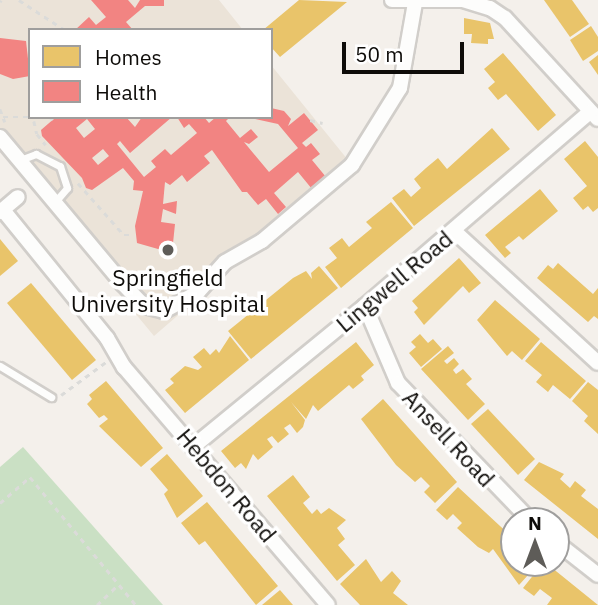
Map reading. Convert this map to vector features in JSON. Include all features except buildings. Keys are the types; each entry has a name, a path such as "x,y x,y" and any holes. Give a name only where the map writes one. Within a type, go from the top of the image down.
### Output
{"street":[{"path":"393,0 415,3 473,2 505,18 594,116"},
{"path":"0,137 144,306 164,310 198,292 225,262 262,241 326,190 367,146 400,88 415,3"},
{"name":"Lingwell Road","path":"194,446 594,116"},
{"path":"1,211 18,197"},
{"name":"Hebdon Road","path":"1,211 116,353 124,367 328,605"},
{"path":"454,231 598,363"},
{"name":"Ansell Road","path":"365,306 398,383 518,507"},
{"path":"570,553 598,575"}],"lane":[{"path":"19,161 36,153 60,166 67,188 55,202"},
{"path":"0,366 51,397"}],"path":[{"path":"19,0 62,28"},
{"path":"3,117 28,119"},
{"path":"36,119 37,134 53,153"},
{"path":"310,120 323,122"},
{"path":"75,180 124,235 134,235"},
{"path":"51,397 69,392 116,353"},
{"path":"0,502 30,477 136,605"},
{"path":"97,605 119,584"}],"shaded area":[{"name":"Springfield University Hospital","path":"0,0 219,0 241,28 28,28 28,119 273,119 273,67 352,165 154,336 0,150"}],"green space":[{"path":"23,447 163,605 0,605 0,467"}],"place":[{"name":"Springfield University Hospital","path":"168,250"}]}
